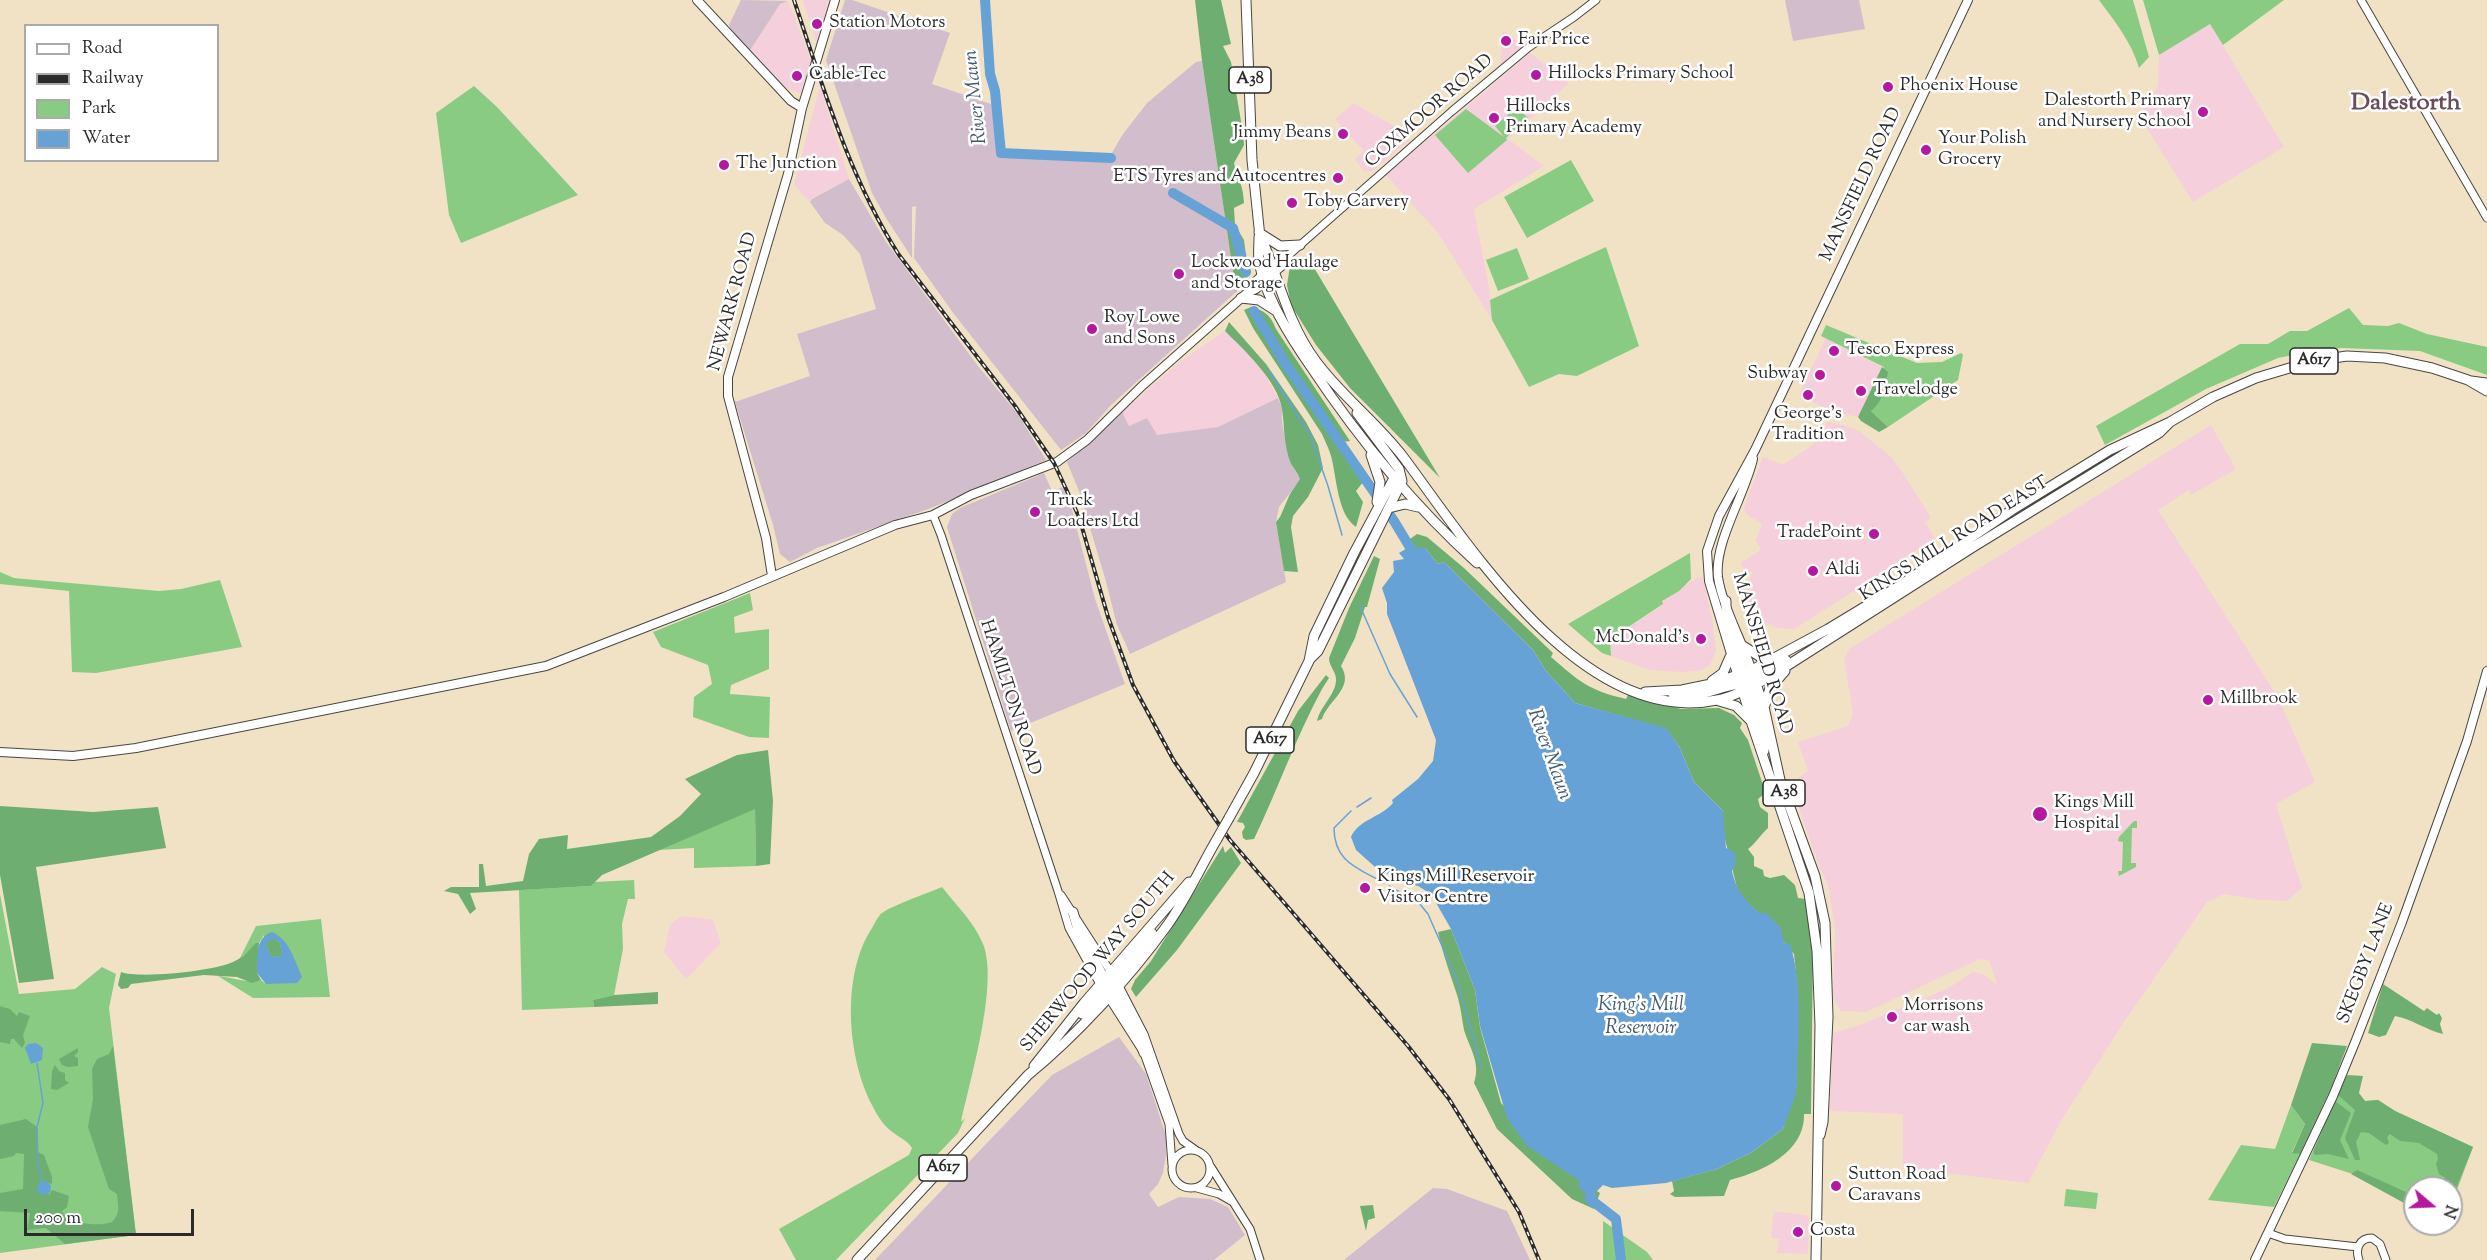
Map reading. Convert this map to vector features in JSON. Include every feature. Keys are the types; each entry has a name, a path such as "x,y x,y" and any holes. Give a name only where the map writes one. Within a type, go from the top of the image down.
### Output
{"highway":[{"name":"A38","path":"1246,0 1252,160 1259,232 1258,258 1302,340 1327,376 1389,440 1493,578"},
{"path":"1259,232 1280,246 1300,245"},
{"name":"A38","path":"1268,274 1278,313 1305,358 1368,447 1399,479 1420,508 1493,578 1538,626 1592,672 1616,684 1660,700 1677,702 1718,700"},
{"path":"1244,295 1259,300 1278,313"},
{"name":"KINGS MILL ROAD EAST","path":"1746,681 1774,658 1828,629 2110,450 2170,422 2213,397 2256,378 2280,369 2348,356 2385,358 2487,383"},
{"name":"KINGS MILL ROAD EAST","path":"2468,380 2487,391"},
{"path":"1346,396 1399,479 1420,481"},
{"name":"KINGS MILL ROAD EAST","path":"1746,681 1791,663 1830,640 1972,547 2159,433 2170,422"},
{"name":"A617","path":"1368,447 1382,491 1399,479"},
{"name":"SHERWOOD WAY SOUTH","path":"1309,661 1318,651 1391,506 1399,479"},
{"name":"SHERWOOD WAY SOUTH","path":"856,1260 1028,1075 1053,1055 1174,905 1186,896 1254,773 1309,661 1314,636 1376,511 1382,491"},
{"path":"1391,506 1405,504 1420,508"},
{"path":"1726,601 1726,621 1764,740 1765,763"},
{"path":"1662,691 1681,696 1694,695 1746,681 1813,644 1830,640"},
{"path":"1743,646 1759,656 1774,658"},
{"path":"1705,686 1723,673 1730,657"},
{"path":"1764,707 1770,688 1791,663"},
{"name":"A617","path":"1662,691 1746,681"},
{"name":"A617","path":"1718,700 1746,681"},
{"name":"MANSFIELD ROAD","path":"1746,681 1764,707 1780,780 1822,901 1827,945 1823,1044"},
{"name":"A38","path":"1640,693 1662,691"},
{"path":"1718,700 1736,706 1751,721"},
{"name":"MANSFIELD ROAD","path":"1751,721 1812,905 1819,969 1823,1044"},
{"name":"SHERWOOD WAY SOUTH","path":"1028,1075 1049,1044 1109,985 1197,873"},
{"path":"1073,912 1078,930 1137,1034 1144,1053"},
{"name":"A38","path":"1816,1260 1818,1140 1823,1122 1823,1044"}],"main road":[{"path":"697,0 791,101 802,108"},
{"name":"NEWARK ROAD","path":"772,576 766,538 728,396 728,377 788,174 802,108 835,0"},
{"name":"MANSFIELD ROAD","path":"1746,681 1730,657 1709,582 1707,551 1719,516 1755,450 1968,0"},
{"path":"0,752 93,755 507,675 569,658 895,525 933,515 971,495 1057,462 1086,440 1268,274"},
{"name":"MANSFIELD ROAD","path":"1751,721 1743,646 1718,577 1720,552 1748,480 1755,450"},
{"name":"SKEGBY LANE","path":"2255,1260 2333,1096 2402,922 2467,741 2487,671"}],"street":[{"name":"COXMOOR ROAD","path":"1268,274 1285,264 1290,254 1451,112 1529,47 1596,0"},
{"path":"2361,0 2487,218"},
{"name":"HAMILTON ROAD","path":"933,515 1069,928 1144,1034 1179,1134 1183,1141 1207,1158 1250,1229 1260,1260"},
{"name":"HAMILTON ROAD","path":"1058,891 1073,912"},
{"path":"1144,1053 1169,1124 1173,1176 1177,1183 1184,1188 1197,1188 1220,1194 1233,1202"},
{"path":"1172,1165 1182,1152 1197,1151"},
{"path":"1197,1188 1207,1181 1210,1165"},
{"path":"2268,1233 2285,1239 2358,1247"},
{"path":"2359,1260 2358,1247 2367,1238 2377,1240 2386,1260"}],"shaded area":[{"path":"741,0 788,1 780,4 749,52 733,34 729,25"},
{"name":"Station Motors","path":"829,0 818,46 803,1"},
{"path":"845,0 852,0 950,33 932,84 994,105 999,157 1110,156 1123,134 1147,103 1196,62 1202,61 1236,292 1111,405 1086,433 1061,450 954,314 914,258 916,206 912,207 912,258 872,193 826,60"},
{"path":"1785,0 1859,0 1865,29 1793,41"},
{"path":"788,1 812,63 802,90 803,94 785,88 749,52 780,4"},
{"name":"Dalestorth Primary and Nursery School","path":"2210,24 2284,147 2193,202 2140,117 2158,85 2159,55"},
{"path":"1503,30 1523,46 1500,65 1502,46"},
{"path":"1530,53 1569,83 1508,139 1544,166 1474,209 1489,288 1492,320 1438,233 1386,175"},
{"path":"820,86 849,179 812,198 810,202 794,185"},
{"path":"1353,103 1401,130 1409,140 1373,171 1364,171 1355,159 1364,151 1335,120"},
{"path":"849,179 886,242 978,366 1017,413 1046,460 931,508 817,548 790,562 780,554 735,402 810,376 797,334 876,309 860,254 843,235 825,223 810,202"},
{"path":"1225,331 1261,367 1278,398 1218,427 1157,436 1147,418 1129,426 1122,412 1182,360"},
{"path":"1826,338 1882,367 1858,417 1834,412 1799,395"},
{"path":"1278,398 1282,408 1286,446 1292,466 1301,479 1279,507 1276,522 1286,582 1130,654 1117,625 1079,491 1067,462 1122,412 1129,426 1147,418 1157,435 1218,427"},
{"path":"1827,422 1859,431 1890,456 1931,518 1925,522 1935,538 1906,557 1908,561 1856,594 1854,591 1794,629 1777,628 1760,620 1748,603 1748,585 1753,571 1747,574 1740,563 1761,550 1756,540 1762,524 1746,514 1744,507 1763,457 1783,465 1817,442"},
{"name":"Kings Mill Hospital","path":"2211,425 2236,469 2191,495 2189,490 2158,510 2279,699 2315,782 2276,804 2302,888 2287,901 2261,900 2224,894 2207,902 2122,1025 2062,1119 2028,1183 1903,1168 1903,1114 1830,1111 1833,1033 1860,1025 1947,989 1973,972 1983,974 1998,986 1989,961 1980,959 1866,1012 1841,1011 1833,998 1835,928 1828,885 1819,866 1792,788 1797,779 1808,771 1798,742 1848,726 1853,713 1844,660 1849,649"},
{"path":"1044,473 1052,491 1063,487 1071,506 1095,599 1125,684 1011,731 947,527 952,514 960,508"},
{"path":"1702,576 1712,618 1716,651 1710,665 1701,670 1682,672 1650,670 1611,656 1610,639 1663,605 1662,601 1686,584"},
{"path":"682,916 713,920 721,943 686,979 664,952 670,924"},
{"path":"1119,1037 1146,1074 1166,1136 1163,1173 1158,1184 1149,1194 1158,1207 1179,1197 1210,1199 1228,1207 1245,1235 1214,1260 875,1260 1052,1075"},
{"path":"1433,1188 1447,1189 1507,1211 1530,1260 1344,1260"},
{"path":"1774,1211 1809,1216 1808,1254 1777,1253 1779,1239 1772,1238 1771,1234"}],"green space":[{"path":"1195,0 1221,0 1231,44 1223,46 1231,62 1244,145 1234,163 1244,203 1234,208 1235,225 1244,240 1248,272 1247,279 1236,292 1202,61"},
{"path":"2099,0 2133,0 2149,57 2139,68 2127,40"},
{"path":"2143,0 2284,0 2223,45 2210,24 2159,55"},
{"path":"474,86 497,107 578,195 461,243 449,215 436,113"},
{"path":"1517,107 1528,118 1506,138 1507,140 1468,173 1435,135 1466,109 1504,137 1495,126"},
{"path":"1571,160 1594,201 1527,238 1504,197"},
{"path":"1606,247 1639,346 1577,376 1559,374 1529,387 1492,320 1490,300"},
{"path":"1517,248 1529,279 1498,291 1486,260"},
{"path":"1307,256 1440,478 1350,388 1316,345 1291,305 1287,285 1290,266"},
{"path":"1251,307 1261,310 1270,317 1350,441 1342,442 1367,477 1356,491 1363,502 1356,527 1341,505 1331,456 1322,434 1253,328 1244,310"},
{"path":"2349,308 2363,325 2388,326 2399,323 2427,334 2487,347 2487,375 2420,351 2342,348 2308,352 2278,358 2206,389 2105,445 2096,426 2240,344 2268,344 2290,331 2307,331"},
{"path":"1229,322 1266,364 1306,422 1318,445 1323,468 1308,497 1293,516 1291,527 1298,572 1284,571 1276,522 1300,479 1288,456 1279,398 1259,367 1225,331"},
{"path":"1826,325 1917,363 1942,362 1961,353 1963,355 1958,380 1888,427 1871,411 1884,367 1821,336"},
{"path":"1882,367 1888,372 1885,388 1879,403 1871,411 1888,427 1879,432 1858,417"},
{"path":"1417,534 1427,537 1464,568 1553,653 1551,657 1585,684 1613,696 1626,699 1629,693 1681,709 1719,708 1734,715 1742,723 1740,728 1748,740 1764,788 1763,795 1758,799 1760,807 1768,813 1768,828 1748,849 1754,857 1754,866 1763,870 1764,876 1770,878 1784,875 1795,885 1798,898 1805,899 1813,953 1811,1114 1804,1114 1797,1140 1789,1150 1767,1166 1730,1180 1724,1196 1675,1197 1670,1194 1674,1191 1672,1181 1717,1169 1752,1152 1783,1129 1797,1085 1797,984 1794,954 1759,913 1745,902 1737,888 1723,831 1723,811 1694,782 1679,746 1666,729 1575,703 1546,671 1533,650 1447,565 1443,562 1438,564 1425,548 1414,548 1410,539"},
{"path":"1690,553 1691,579 1679,591 1662,601 1663,604 1610,639 1611,656 1602,653 1568,624"},
{"path":"1374,556 1380,559 1367,607 1365,607 1355,638 1341,666 1345,681 1343,687 1322,719 1317,721 1335,686 1336,678 1329,658 1349,608"},
{"path":"0,572 14,578 159,591 181,589 220,580 242,647 96,673 72,672 69,591 0,584"},
{"path":"750,593 753,610 734,617 735,633 769,629 769,669 731,685 730,694 770,697 769,738 749,737 693,717 694,697 712,684 708,665 661,647 653,632"},
{"path":"1326,675 1329,678 1304,726 1254,839 1246,840 1243,838 1242,832 1245,827 1243,823 1237,822 1298,711"},
{"path":"768,750 773,801 770,864 756,866 755,809 602,875 591,886 470,893 476,909 470,914 458,894 444,891 451,887 479,887 479,864 483,864 486,886 523,881 529,854 539,839 568,835 567,849 651,837 680,816 701,794 685,779 737,755"},
{"path":"0,806 93,812 158,807 166,848 36,867 54,979 19,983 0,875"},
{"path":"755,808 756,866 694,868 694,848 659,850"},
{"path":"2134,821 2137,821 2137,828 2132,828 2131,863 2136,863 2136,867 2119,876 2118,871 2122,871 2123,842 2118,841 2119,837"},
{"path":"1223,846 1225,853 1231,847 1241,863 1177,950 1136,997 1131,989 1135,980 1151,961"},
{"path":"634,880 635,899 628,899 622,924 623,949 614,995 593,1000 594,1007 522,1010 519,890 591,886 594,882"},
{"path":"942,887 975,928 983,944 987,961 988,982 981,1032 961,1122 965,1118 958,1133 836,1260 796,1260 779,1229 909,1155 912,1148 883,1123 864,1086 853,1040 852,992 855,969 862,947 881,914"},
{"path":"0,894 19,994 75,989 102,967 116,974 109,1008 136,1235 0,1253"},
{"path":"321,919 330,997 253,998 218,976 245,981 261,980 266,984 264,935 259,943 240,958 256,926"},
{"path":"1451,929 1475,990 1480,1027 1501,1103 1560,1167 1600,1193 1594,1209 1572,1199 1497,1129 1474,1083 1476,1069 1474,1056 1464,1030 1458,998 1438,932"},
{"path":"269,939 275,939 280,943 282,956 272,957 266,946"},
{"path":"256,943 259,943 257,973 261,980 252,983 237,977 204,975 131,984 128,988 121,989 118,985 121,972 144,975 161,974 196,971 226,965 247,953"},
{"path":"2383,984 2424,1011 2427,1008 2437,1015 2439,1013 2442,1018 2440,1024 2443,1034 2395,1016 2386,1035 2379,1037 2368,1033"},
{"path":"658,992 658,1004 594,1007 593,1000 614,995"},
{"path":"0,1006 10,1009 17,1016 19,1012 30,1016 23,1035 25,1043 22,1048 14,1039 11,1039 10,1044 0,1042"},
{"path":"2312,1043 2347,1046 2332,1086 2300,1154 2292,1153 2305,1124 2291,1105"},
{"path":"113,1046 136,1235 65,1244 46,1228 27,1230 30,1213 0,1211 0,1193 23,1189 24,1154 16,1153 14,1156 0,1159 0,1125 26,1119 37,1127 38,1152 44,1155 52,1177 52,1184 43,1181 49,1195 52,1190 69,1196 67,1207 62,1211 65,1215 77,1222 99,1224 112,1222 118,1212 117,1194 109,1189 88,1127 93,1099 92,1069 97,1059 109,1054"},
{"path":"78,1048 74,1056 78,1058 78,1066 62,1065 59,1059"},
{"path":"55,1065 59,1071 65,1073 65,1080 69,1083 57,1090 51,1089 52,1071"},
{"path":"2347,1075 2363,1076 2359,1093 2365,1101 2378,1100 2395,1111 2473,1147 2461,1176 2442,1176 2436,1164 2437,1154 2419,1143 2400,1141 2390,1134 2387,1137 2389,1143 2386,1145 2369,1133 2361,1132 2356,1142 2360,1160 2355,1160 2345,1138 2355,1110 2338,1095"},
{"path":"2341,1087 2365,1101 2378,1100 2395,1111 2473,1147 2462,1176 2403,1176 2403,1202 2359,1176 2309,1160"},
{"path":"2335,1101 2351,1113 2340,1140 2349,1159 2328,1154 2315,1155 2313,1152"},
{"path":"2291,1105 2305,1124 2292,1152 2300,1154 2274,1207 2208,1200 2241,1145 2275,1149"},
{"path":"2357,1170 2403,1191 2403,1202 2351,1174"},
{"path":"2066,1189 2098,1193 2096,1209 2064,1206"},
{"path":"1373,1205 1375,1218 1368,1220 1366,1231 1360,1206"},
{"path":"1603,1221 1647,1252 1653,1260 1603,1260"}],"water":[{"name":"King's Mill Reservoir","path":"1409,547 1425,548 1438,564 1443,562 1447,565 1533,650 1546,671 1575,703 1666,728 1679,746 1694,782 1723,811 1726,848 1734,852 1736,861 1732,871 1736,884 1754,909 1759,913 1766,913 1780,927 1784,943 1790,944 1797,978 1798,1032 1795,1097 1783,1129 1752,1152 1717,1169 1666,1183 1612,1188 1603,1185 1591,1197 1579,1188 1579,1180 1527,1146 1507,1118 1480,1026 1475,990 1451,929 1431,894 1375,867 1356,850 1351,837 1364,822 1388,808 1393,803 1392,800 1418,779 1433,761 1436,740 1387,614 1387,603 1382,588 1394,572 1393,561 1404,559 1399,553"},
{"path":"272,932 287,945 302,977 297,983 266,984 257,973 258,949 266,935","holes":["270,939 275,939 280,943 282,956 272,957 266,946"]},
{"path":"36,1043 43,1048 42,1060 31,1064 25,1048 28,1044"},
{"path":"41,1181 47,1181 51,1188 47,1195 41,1195 37,1191 37,1185"}],"waterway":[{"name":"River Maun","path":"985,0 990,74 995,91 1001,153 1111,158"},
{"name":"River Maun","path":"1173,193 1233,228 1246,272"},
{"name":"River Maun","path":"1254,311 1285,363 1394,521 1417,559"},
{"path":"1269,371 1310,435 1342,535"},
{"path":"1360,606 1390,674 1417,717"},
{"path":"1357,807 1371,798"},
{"path":"1351,811 1334,828 1338,849 1349,863 1384,883"},
{"path":"1389,886 1419,903 1428,914 1457,980 1482,1069"},
{"path":"37,1063 43,1103 37,1127 38,1161 42,1181"},
{"name":"River Maun","path":"1591,1181 1590,1199 1616,1219 1621,1260"}],"railway":[{"path":"794,0 851,163 881,225 899,255 1015,406 1054,463 1079,517 1108,617 1133,685 1174,761 1230,840 1408,1046 1449,1099 1519,1212 1539,1260"}],"place":[{"name":"Station Motors","path":"817,24"},
{"name":"Fair Price","path":"1506,41"},
{"name":"Hillocks Primary School","path":"1536,75"},
{"name":"Cable-Tec","path":"797,76"},
{"name":"Phoenix House","path":"1888,87"},
{"name":"Dalestorth Primary and Nursery School","path":"2203,112"},
{"name":"Hillocks Primary Academy","path":"1494,118"},
{"name":"Jimmy Beans","path":"1343,134"},
{"name":"Your Polish Grocery","path":"1926,150"},
{"name":"The Junction","path":"724,165"},
{"name":"ETS Tyres and Autocentres","path":"1338,178"},
{"name":"Toby Carvery","path":"1292,203"},
{"name":"Lockwood Haulage and Storage","path":"1179,274"},
{"name":"Roy Lowe and Sons","path":"1092,329"},
{"name":"Tesco Express","path":"1834,351"},
{"name":"Subway","path":"1820,375"},
{"name":"Travelodge","path":"1861,391"},
{"name":"George's Tradition","path":"1808,395"},
{"name":"Truck Loaders Ltd","path":"1035,512"},
{"name":"TradePoint","path":"1874,534"},
{"name":"Aldi","path":"1813,571"},
{"name":"McDonald's","path":"1701,639"},
{"name":"Millbrook","path":"2208,700"},
{"name":"Kings Mill Hospital","path":"2040,814"},
{"name":"Kings Mill Reservoir Visitor Centre","path":"1365,888"},
{"name":"Morrisons car wash","path":"1892,1017"},
{"name":"Sutton Road Caravans","path":"1836,1186"},
{"name":"Costa","path":"1798,1232"}],"district":[{"name":"Dalestorth","path":"2406,105"}]}
